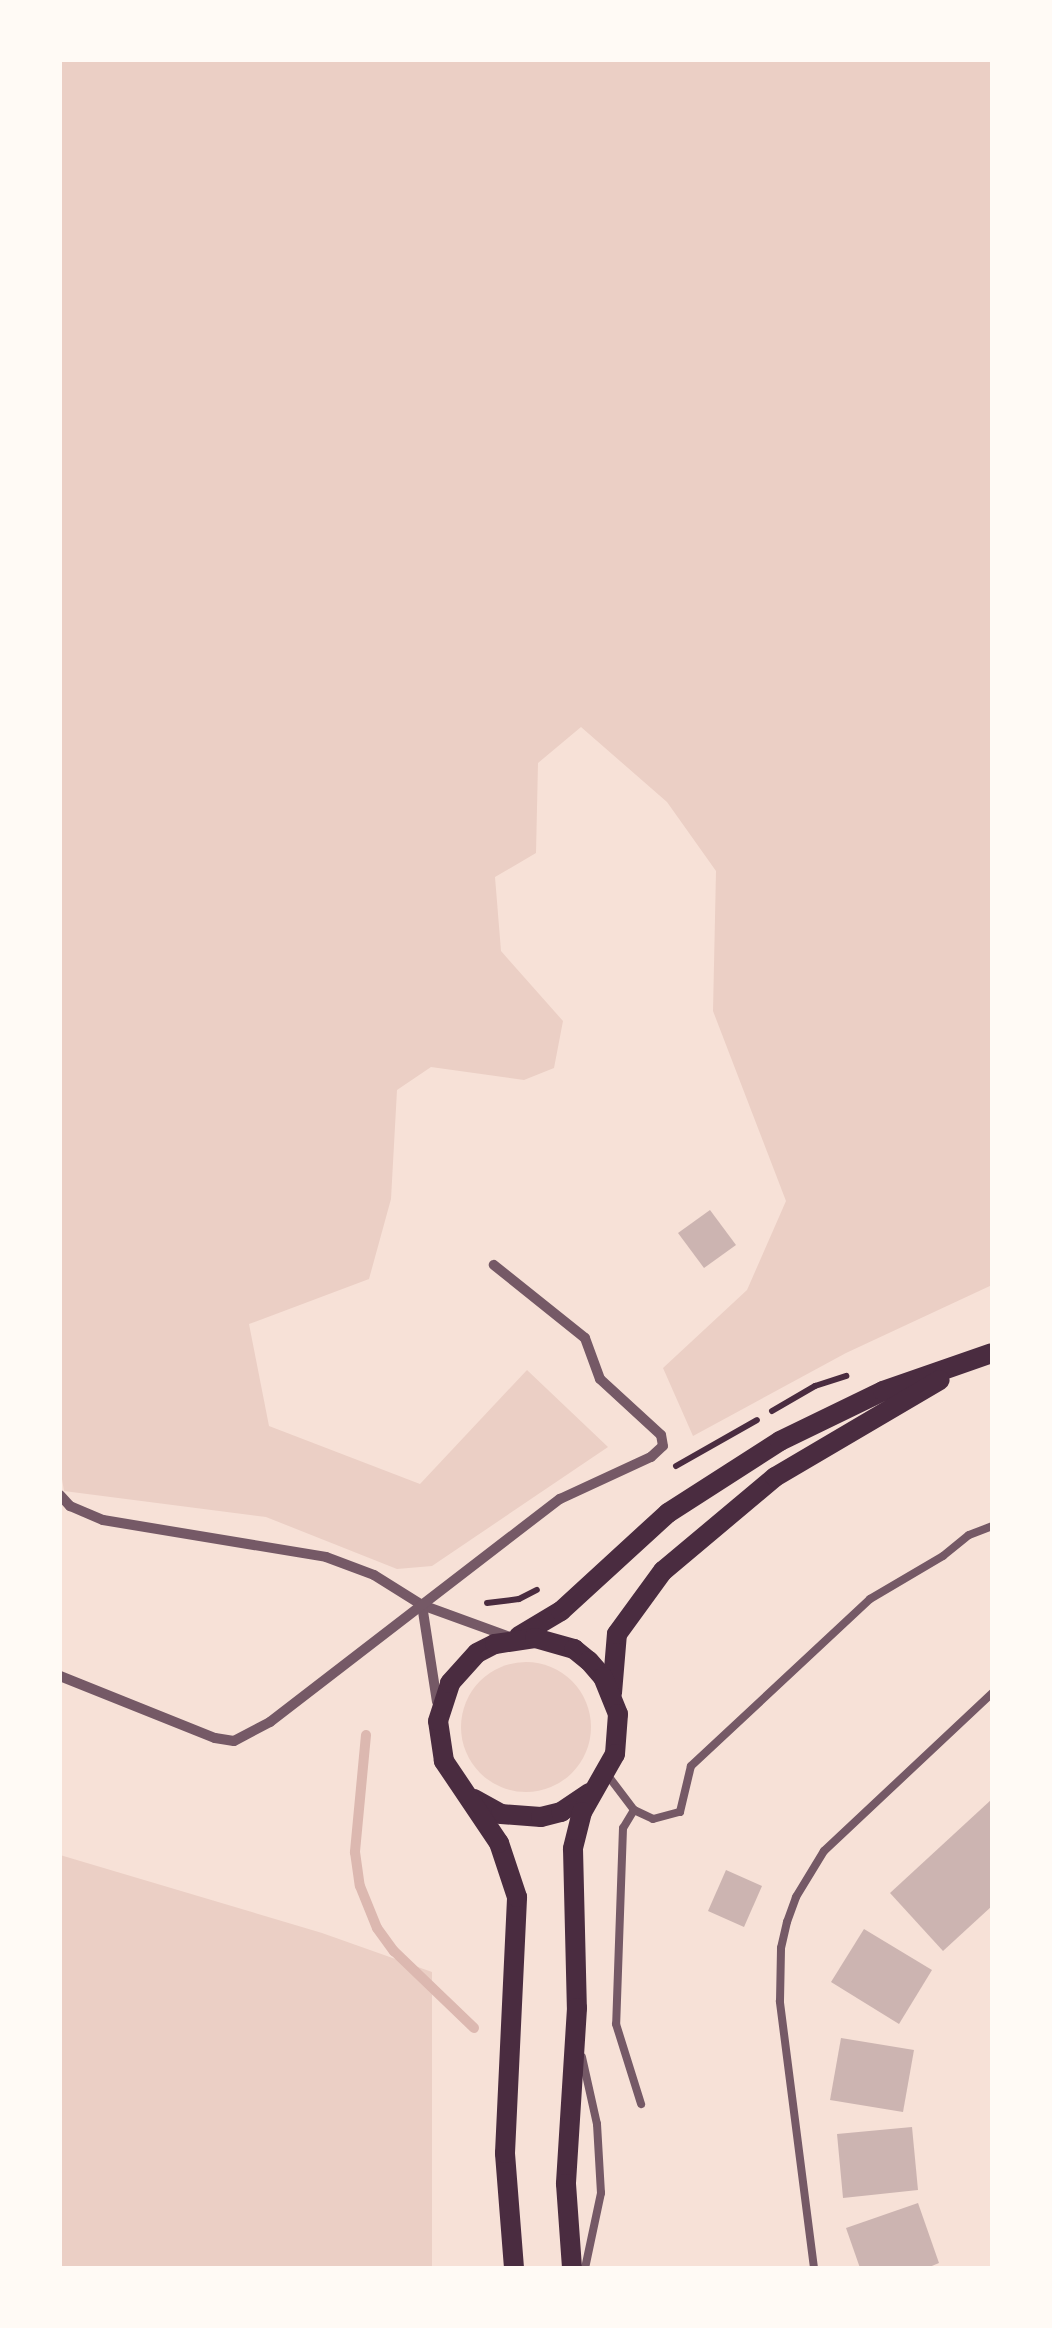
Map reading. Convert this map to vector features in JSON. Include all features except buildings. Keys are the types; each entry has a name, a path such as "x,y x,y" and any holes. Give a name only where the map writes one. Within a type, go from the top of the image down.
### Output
{"main road":[{"path":"514,2268 506,2153 517,1897 499,1843 444,1762 438,1721 442,1701 462,1666 486,1648 514,1639 561,1610 668,1513 746,1461 846,1406 992,1353"},
{"path":"572,2268 566,2184 576,2033 573,1849 582,1812 600,1781 618,1734 612,1657 628,1614 663,1571 706,1530 775,1477 963,1365"},
{"path":"514,1639 535,1638 574,1649 603,1676 612,1694"},
{"path":"466,1794 502,1814 522,1818 561,1812 600,1781"}],"street":[{"path":"60,1676 215,1738 234,1740 270,1722 560,1499 651,1457 663,1446 660,1436 600,1379 584,1338 494,1265"},
{"path":"60,1495 70,1506 103,1520 326,1558 374,1575 422,1604 514,1639"},
{"path":"422,1604 438,1721"}],"lane":[{"path":"600,1781 634,1810 653,1819 680,1812 691,1766 870,1598 943,1556 969,1535 992,1526"},
{"path":"814,2268 780,2001 781,1948 787,1922 796,1897 824,1851 992,1693"},
{"path":"634,1810 622,1828 616,2024 641,2104"},
{"path":"576,2033 598,2124 601,2193 585,2268"}],"shaded area":[{"path":"60,60 992,60 992,1285 846,1353 693,1436 663,1368 747,1290 786,1201 713,1011 716,871 667,802 581,727 538,763 536,853 495,877 501,951 563,1021 554,1068 524,1080 431,1067 397,1090 391,1199 369,1279 249,1324 269,1426 420,1484 527,1370 608,1447 432,1566 397,1569 266,1517 64,1491 60,1467"},
{"path":"526,1662 551,1667 572,1681 586,1702 591,1727 586,1752 572,1773 551,1787 526,1792 501,1787 480,1773 466,1752 461,1727 466,1702 480,1681 501,1667"},
{"path":"60,1855 322,1933 432,1972 432,2268 60,2268"}],"waterway":[{"path":"366,1735 355,1852 360,1886 377,1928 394,1951 474,2028"}]}
